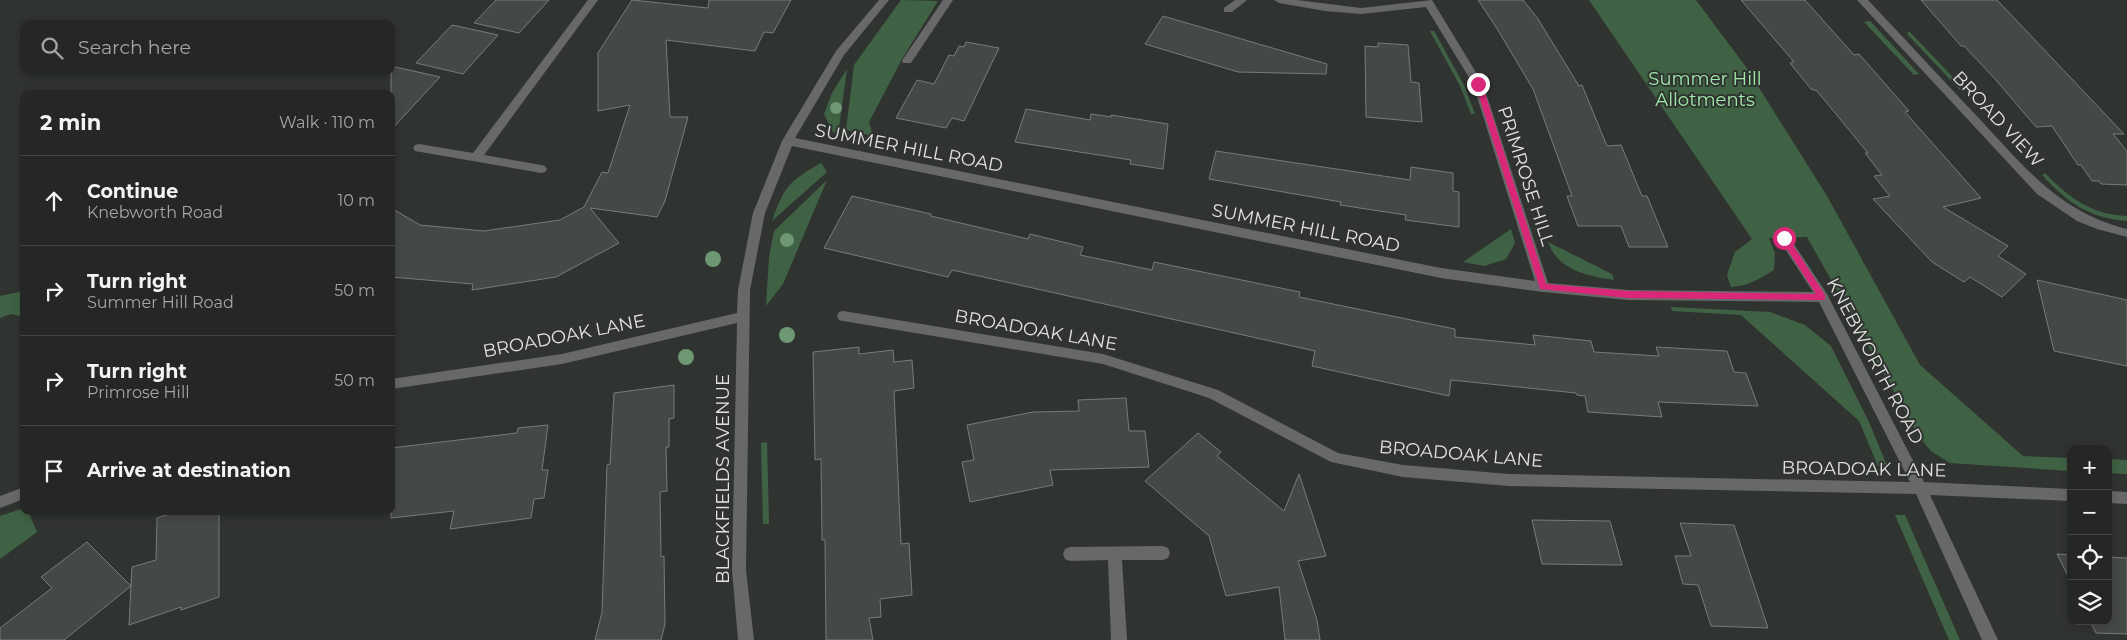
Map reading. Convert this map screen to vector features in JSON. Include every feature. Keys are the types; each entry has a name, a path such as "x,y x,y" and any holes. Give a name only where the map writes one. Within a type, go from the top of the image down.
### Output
{"street":[{"path":"476,158 592,0"},
{"name":"BLACKFIELDS AVENUE","path":"746,640 740,570 744,290 759,213 788,141 840,53 884,0"},
{"path":"907,61 948,0"},
{"path":"1228,10 1242,0"},
{"path":"1279,0 1325,8 1361,11 1428,1"},
{"name":"BROAD VIEW","path":"1862,0 2041,191 2075,216 2098,226 2127,233"},
{"name":"PRIMROSE HILL","path":"1428,1 1478,84 1543,287"},
{"name":"SUMMER HILL ROAD","path":"788,141 1431,271 1543,287 1628,295 1823,298"},
{"path":"420,148 541,169"},
{"name":"KNEBWORTH ROAD","path":"1784,238 1823,298 1920,488 1990,640"},
{"name":"BROADOAK LANE","path":"843,316 1103,359 1213,394 1336,458 1403,471 1509,480 1920,488 2067,495"},
{"name":"BROADOAK LANE","path":"395,383 562,359 744,317"},
{"path":"0,502 20,494"},
{"path":"2112,497 2127,498"},
{"path":"1070,554 1162,553"},
{"path":"1115,554 1119,640"}],"green space":[{"path":"901,0 938,1 902,59 869,122 873,136 846,130 854,65"},
{"name":"Summer Hill Allotments","path":"1589,0 1696,0 1746,67 1827,196 1920,365 2023,456 2067,458 2067,471 1950,463 1931,451 1920,438 1807,237 1769,238 1775,253 1774,270 1749,284 1731,287 1727,275 1735,252 1752,239"},
{"path":"1870,21 1919,74 1914,75 1864,22"},
{"path":"1430,31 1434,31 1464,85 1475,114 1471,114 1460,86"},
{"path":"1909,31 1965,90 1960,90 1907,34"},
{"path":"847,69 838,135 833,132 824,114 832,93"},
{"path":"821,163 827,172 772,221 780,200 789,186"},
{"path":"2045,173 2063,190 2082,203 2103,212 2127,216 2127,221 2090,213 2061,194 2042,175"},
{"path":"827,180 783,284 766,306 769,257 774,231"},
{"path":"1511,229 1515,243 1506,259 1484,266 1463,262"},
{"path":"1548,242 1612,274 1614,280 1584,274 1566,265 1553,252"},
{"path":"20,292 20,316 11,314 0,318 0,296"},
{"path":"1671,307 1770,312 1805,325 1831,346 1869,422 1887,466 1878,466 1859,421 1741,315 1672,311"},
{"path":"767,442 769,524 763,524 761,443"},
{"path":"2112,459 2127,460 2127,474 2112,473"},
{"path":"20,509 20,515 30,515 37,532 0,559 0,516"},
{"path":"1895,515 1905,515 1960,640 1949,640"}],"building":[{"path":"496,0 549,0 519,33 474,23"},
{"path":"632,0 708,8 709,0 791,0 773,33 764,32 755,51 666,40 670,117 688,117 665,201 657,217 590,208 619,243 556,277 472,290 473,284 395,277 395,210 420,225 484,231 560,220 584,207 602,172 608,173 630,105 598,111 598,53"},
{"path":"1478,0 1523,0 1538,19 1579,86 1582,85 1607,146 1621,145 1642,196 1647,196 1668,247 1629,247 1621,226 1578,226 1567,196 1572,196 1533,89"},
{"path":"1741,0 1805,0 1854,55 1859,54 1909,111 1905,112 1981,198 1943,207 2008,246 1998,256 2026,274 2002,297 1970,277 1964,282 1932,262 1873,199 1890,196 1874,176 1882,175 1865,153 1868,153 1817,91 1811,89 1790,63 1794,62"},
{"path":"1921,0 1997,0 2124,134 2113,134 2127,151 2127,185 2101,184 2099,181 2092,181 2081,165 2078,165 2052,126 2036,127 1996,80 1964,46 1961,46"},
{"path":"1163,16 1327,64 1326,74 1238,72 1145,44"},
{"path":"452,25 498,35 463,74 416,63"},
{"path":"966,42 999,48 964,121 952,118 946,128 896,118 917,80 934,84 949,55 954,56 959,46 964,47"},
{"path":"1378,43 1408,45 1411,82 1419,83 1422,122 1366,117 1365,46 1378,47"},
{"path":"395,67 440,77 395,126 395,90 391,90 391,75 395,75"},
{"path":"1026,109 1090,120 1091,114 1111,117 1111,115 1168,124 1163,169 1130,164 1131,160 1015,142"},
{"path":"1216,151 1410,180 1411,167 1453,173 1453,191 1459,192 1459,227 1405,220 1406,215 1340,205 1341,202 1209,179"},
{"path":"852,196 1028,239 1030,234 1083,247 1080,255 1152,270 1154,262 1300,292 1299,297 1455,329 1455,337 1535,345 1533,335 1591,341 1594,352 1659,356 1656,347 1727,351 1734,372 1746,373 1758,406 1658,402 1662,417 1588,412 1585,396 1577,395 1576,393 1451,380 1449,396 1312,366 1315,351 952,270 948,277 824,248"},
{"path":"2037,280 2127,300 2127,366 2054,351"},
{"path":"859,347 859,354 893,350 894,362 912,360 914,388 894,391 901,544 909,543 912,595 880,599 881,617 869,618 873,640 826,640 825,540 822,540 821,459 815,460 813,352"},
{"path":"674,385 674,418 669,419 669,447 666,447 667,491 660,492 661,557 664,556 665,624 661,640 595,640 602,612 607,465 610,464 614,393"},
{"path":"1126,398 1129,431 1145,431 1149,467 1050,470 1053,485 970,502 962,462 974,460 967,425 1033,412 1079,411 1078,400"},
{"path":"548,425 542,470 548,470 544,498 534,499 531,518 450,529 454,511 391,518 391,515 395,515 395,448 517,433 518,428"},
{"path":"1198,433 1221,452 1217,456 1284,511 1299,474 1326,556 1298,561 1317,620 1320,640 1285,640 1279,587 1226,596 1209,536 1145,481"},
{"path":"166,515 219,515 219,597 181,610 181,607 129,625 132,567 156,560 157,518"},
{"path":"1532,520 1610,521 1622,565 1542,564"},
{"path":"1680,523 1734,525 1768,628 1711,626 1698,585 1683,584 1675,556 1691,556"},
{"path":"87,542 131,586 64,640 0,640 0,628 52,588 41,577"},
{"path":"2057,554 2067,555 2067,574"},
{"path":"2112,557 2127,558 2127,634 2096,633 2092,625 2112,625"}],"route":[{"path":"1478,84 1528,234 1543,287 1628,295 1823,298 1784,238"}]}
